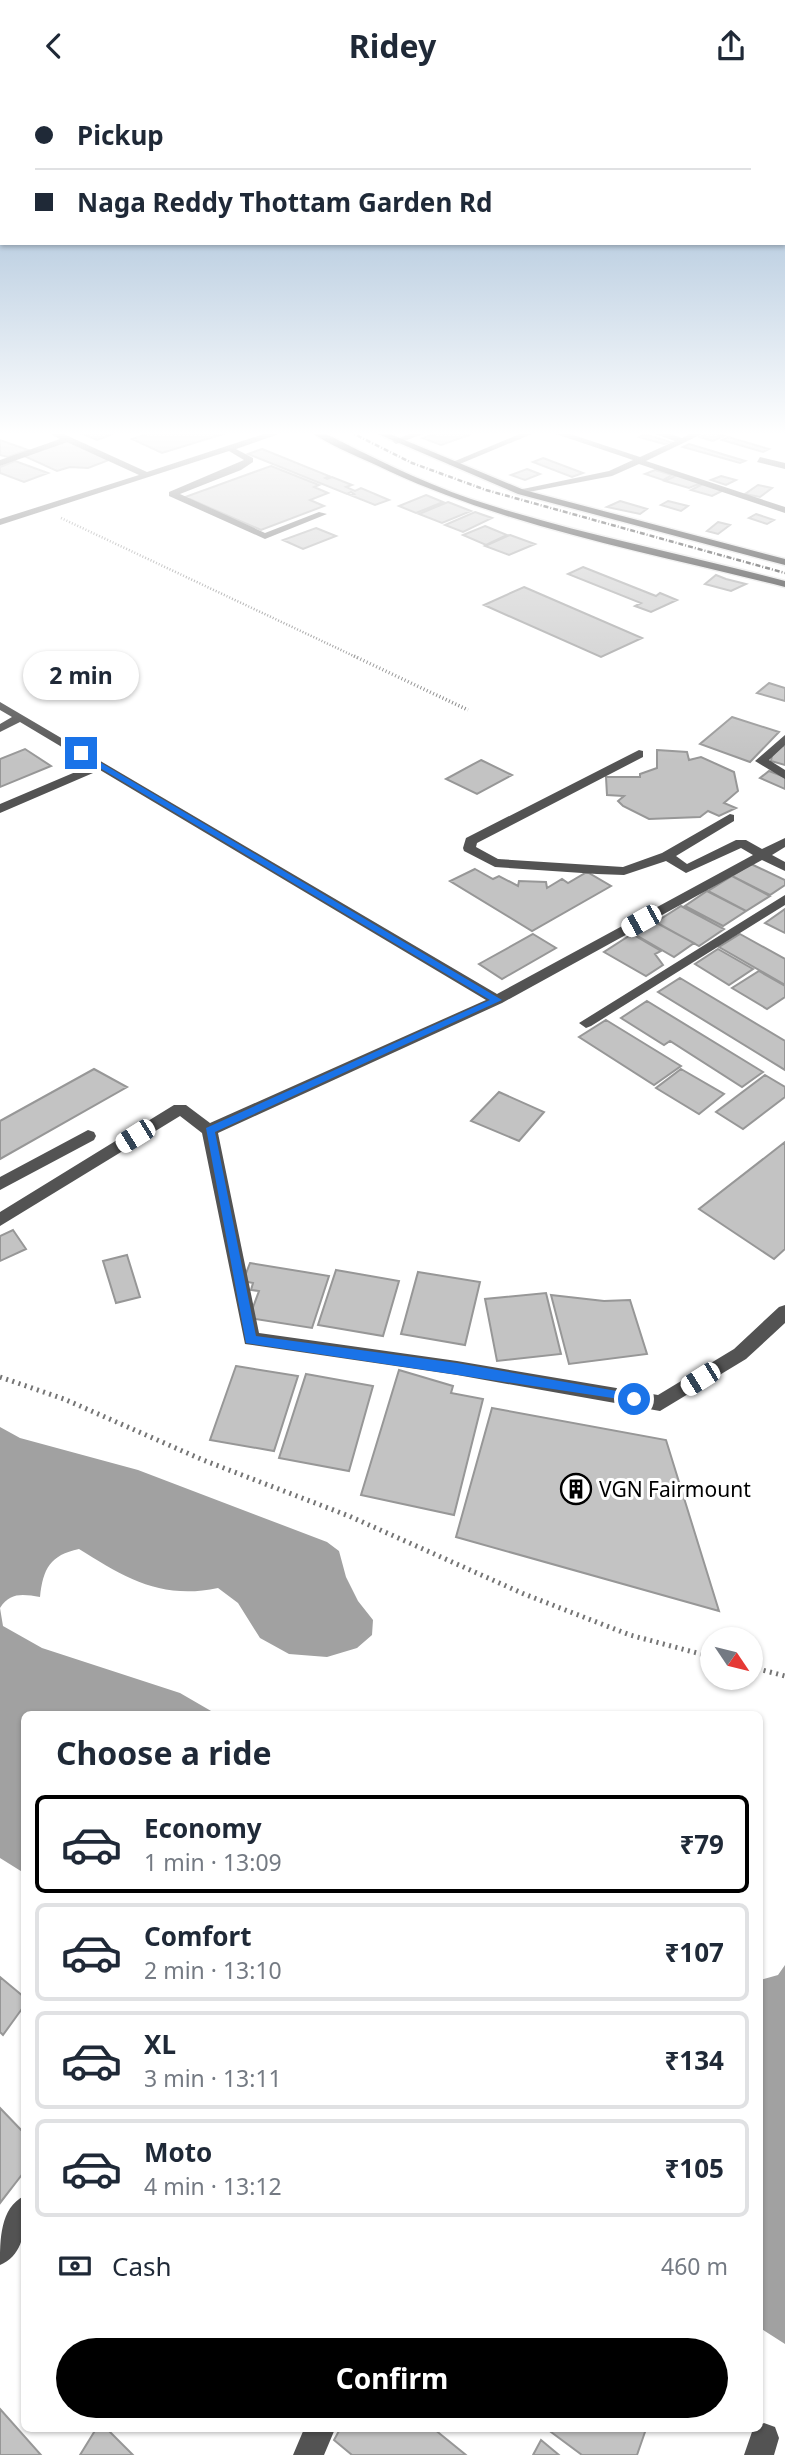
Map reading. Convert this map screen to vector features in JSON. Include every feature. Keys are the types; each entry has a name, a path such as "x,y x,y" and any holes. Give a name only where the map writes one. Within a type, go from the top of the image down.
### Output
{"main road":[{"path":"615,541 785,584"},
{"path":"707,541 785,562"}],"street":[{"path":"0,705 497,1000"},
{"path":"0,729 20,717"},
{"path":"785,739 761,761 785,775"},
{"path":"639,754 471,841 469,848 495,863 624,871 667,856 730,818"},
{"path":"0,809 101,765"},
{"path":"209,1130 497,1000 785,842"},
{"path":"667,856 686,869 741,843 785,867"},
{"path":"586,1023 785,899"},
{"path":"0,1220 180,1109 209,1130 251,1339 457,1368 660,1403 740,1354 785,1312"},
{"path":"0,1184 88,1136"},
{"path":"0,2251 21,2215"},
{"path":"308,2455 319,2432"}],"path":[{"path":"111,541 468,710"},
{"path":"0,1377 64,1399 203,1460 349,1516 524,1594 631,1635 700,1654"},
{"path":"763,1670 785,1676"}],"shaded area":[{"path":"0,1427 20,1438 138,1470 327,1542 339,1551 346,1577 358,1601 373,1620 372,1635 357,1648 327,1657 289,1654 260,1638 238,1603 218,1588 198,1591 162,1589 128,1577 79,1549 61,1555 50,1565 43,1579 40,1597 17,1595 8,1599 0,1608"},
{"path":"0,1608 3,1626 42,1648 180,1693 211,1711 21,1711 21,1871 0,1858"},
{"path":"785,1965 785,2344 763,2330 763,1979 778,1975"}],"building":[{"path":"286,541 322,541 303,549"},
{"path":"496,541 528,541 535,544 509,555 485,546"},
{"path":"583,567 656,596 660,593 677,600 651,612 635,606 641,603 568,574"},
{"path":"716,575 746,584 731,591 705,584"},
{"path":"524,587 642,638 601,657 484,605"},
{"path":"769,683 785,688 785,701 757,693"},
{"path":"732,717 779,732 750,762 700,744"},
{"path":"785,744 785,765 771,761 772,755"},
{"path":"25,749 51,766 0,787 0,759"},
{"path":"657,750 687,752 689,760 701,757 734,772 738,791 724,803 736,808 719,816 708,811 700,817 649,819 623,806 618,801 624,796 607,795 606,777 640,777 640,774 657,768"},
{"path":"481,760 512,775 477,794 446,779"},
{"path":"769,771 785,777 785,789 760,778"},
{"path":"751,864 785,880 785,885 770,895 732,876"},
{"path":"475,869 493,879 499,876 518,886 519,881 546,882 547,888 562,879 568,883 587,872 611,886 532,931 450,881"},
{"path":"732,876 770,896 746,911 708,891"},
{"path":"707,891 746,911 723,926 685,906"},
{"path":"681,906 724,929 699,946 656,922"},
{"path":"785,909 785,933 765,923"},
{"path":"655,922 694,943 674,957 636,935"},
{"path":"533,934 556,948 502,979 479,964"},
{"path":"632,934 661,951 655,954 663,965 646,976 604,952"},
{"path":"740,934 785,959 785,985 719,947"},
{"path":"718,949 753,969 729,985 695,964"},
{"path":"759,971 785,986 785,997 767,1009 732,988"},
{"path":"680,978 785,1041 785,1070 658,992"},
{"path":"647,1001 763,1072 742,1087 670,1041 664,1045 621,1018"},
{"path":"606,1020 681,1066 654,1085 579,1037"},
{"path":"94,1069 127,1087 0,1159 0,1121"},
{"path":"681,1069 724,1094 699,1114 656,1088"},
{"path":"765,1075 785,1087 785,1097 743,1129 716,1112"},
{"path":"499,1092 544,1112 519,1141 471,1121"},
{"path":"785,1142 785,1249 774,1259 699,1209"},
{"path":"13,1230 26,1249 0,1261 0,1236"},
{"path":"127,1255 140,1297 116,1303 103,1261"},
{"path":"250,1263 329,1276 312,1328 249,1318 259,1291 251,1290 253,1283 243,1281"},
{"path":"336,1270 399,1281 383,1336 318,1325"},
{"path":"418,1272 480,1282 465,1345 401,1334"},
{"path":"546,1293 561,1354 497,1361 485,1299"},
{"path":"551,1295 604,1301 630,1300 647,1354 569,1364"},
{"path":"236,1366 298,1376 274,1451 210,1440"},
{"path":"399,1370 453,1386 451,1393 483,1399 454,1515 361,1495"},
{"path":"306,1374 373,1386 349,1471 279,1458"},
{"name":"VGN Fairmount","path":"492,1408 666,1440 719,1611 456,1537"},
{"path":"0,1977 21,1994 21,2010 3,2035 0,2032"},
{"path":"0,2108 21,2130 21,2176 0,2203"},
{"path":"0,2409 41,2455 0,2455"},
{"path":"94,2432 110,2432 133,2455 80,2455"},
{"path":"338,2432 438,2432 466,2455 352,2455 334,2440"},
{"path":"551,2432 645,2432 637,2455 582,2455"},
{"path":"541,2440 559,2455 533,2455"}],"railway":[{"path":"671,541 785,573"}],"place":[{"name":"VGN Fairmount","path":"576,1489"}],"route":[{"path":"81,753 497,1000 209,1130 251,1339 457,1368 634,1399"}]}
